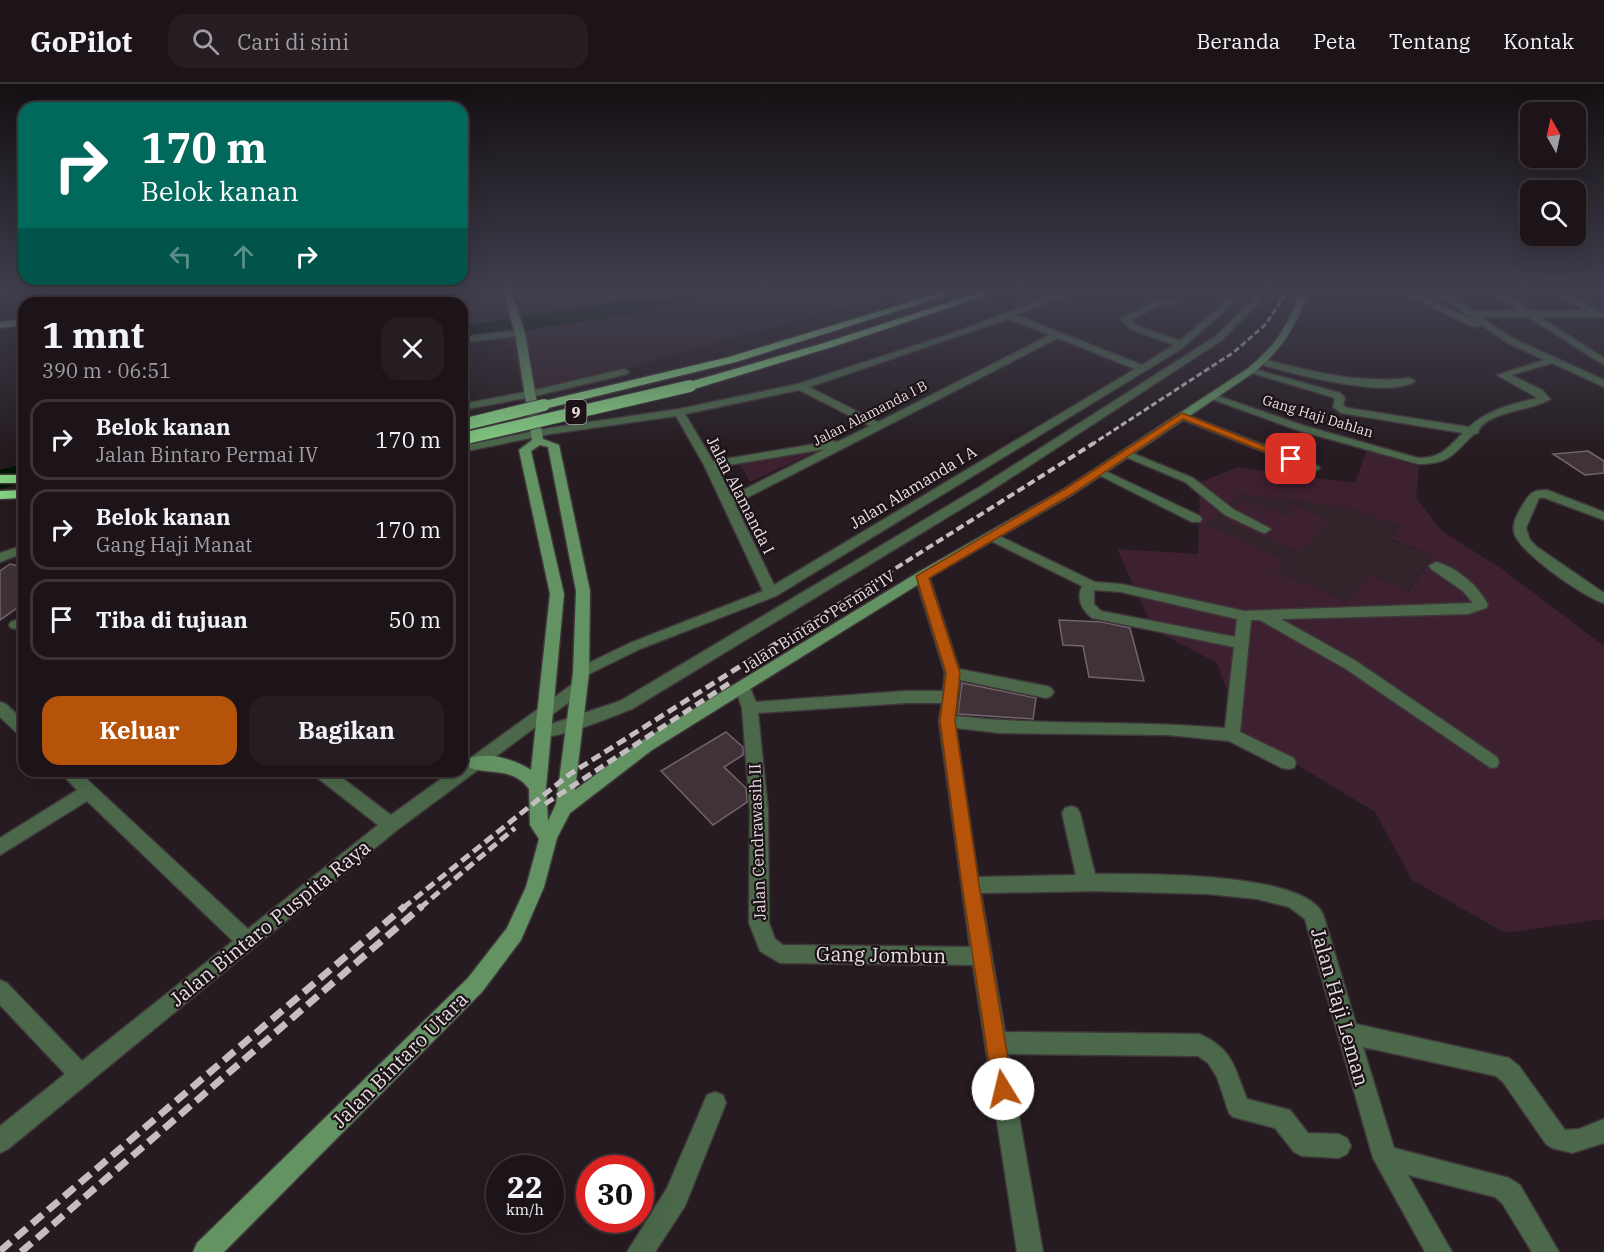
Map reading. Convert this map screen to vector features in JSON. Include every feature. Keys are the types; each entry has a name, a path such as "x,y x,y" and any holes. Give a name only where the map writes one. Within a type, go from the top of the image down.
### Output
{"highway":[{"name":"9","path":"468,424 682,374 773,347"},
{"name":"9","path":"468,438 690,386 824,347"},
{"path":"0,479 18,479"},
{"path":"0,495 18,494"}],"main road":[{"path":"523,347 537,438"},
{"name":"Jalan Bintaro Permai IV","path":"564,807 624,761 922,576 1068,492 1250,371 1279,347"},
{"path":"537,438 553,445 581,579 580,680 570,774 564,807"},
{"path":"537,438 525,450 557,594 545,732 538,783 543,832"},
{"path":"479,761 497,763 516,769 538,783"},
{"name":"Jalan Bintaro Utara","path":"206,1252 475,985 514,934 535,887 543,832 564,807"}],"street":[{"path":"468,448 679,412 800,387 921,347"},
{"name":"Jalan Alamanda I B","path":"729,502 1035,347"},
{"path":"1087,347 1142,368"},
{"name":"Jalan Alamanda I A","path":"580,680 635,646 771,594 1176,347"},
{"path":"545,732 626,705 643,696 985,489 1206,347"},
{"path":"1523,347 1604,384"},
{"path":"1579,347 1604,363"},
{"path":"1250,371 1336,395 1340,398 1338,407 1345,411 1474,430 1480,422 1545,398 1502,375 1553,360"},
{"path":"1263,362 1356,384 1385,385 1410,381"},
{"path":"1565,366 1604,363"},
{"path":"468,406 624,372"},
{"path":"800,387 880,427"},
{"name":"Gang Haji Dahlan","path":"1211,397 1301,428 1418,461 1436,461 1444,457 1474,430"},
{"name":"Jalan Alamanda I","path":"679,412 729,502 771,594"},
{"path":"1182,416 1314,468"},
{"path":"710,465 845,442"},
{"path":"1125,453 1188,480 1229,512 1265,529"},
{"path":"1099,471 1196,519"},
{"path":"1604,516 1538,492 1520,525 1520,533 1535,552 1604,599"},
{"path":"991,536 1092,586 1121,588 1244,616 1468,609 1481,605 1472,592 1436,566"},
{"path":"0,558 18,551"},
{"path":"922,576 953,673 948,721 970,885 1030,1252"},
{"path":"1092,586 1087,589 1085,595 1089,608 1097,615 1240,643"},
{"path":"1262,615 1351,665 1491,762"},
{"path":"1232,735 1244,616"},
{"path":"953,673 1046,692"},
{"name":"Jalan Bintaro Puspita Raya","path":"468,769 546,712 580,680"},
{"name":"Jalan Cendrawasih II","path":"743,687 750,708 759,810 759,923 767,945 780,954"},
{"path":"750,708 906,697 951,698"},
{"path":"0,708 18,724"},
{"path":"948,721 1000,728 1168,729 1232,735 1287,763"},
{"path":"73,777 246,940"},
{"path":"329,777 391,825"},
{"name":"Jalan Bintaro Puspita Raya","path":"0,1141 246,940 391,825 457,777"},
{"path":"0,847 88,792"},
{"path":"1071,813 1088,882"},
{"name":"Jalan Haji Leman","path":"970,885 1088,882 1236,887 1303,904 1313,914 1385,1158 1439,1252"},
{"name":"Gang Jombun","path":"780,954 982,956"},
{"path":"0,990 82,1076"},
{"path":"1348,1034 1503,1067 1511,1074 1554,1136 1562,1142 1569,1143 1604,1131"},
{"path":"995,1043 1199,1045 1213,1051 1222,1061 1241,1110 1282,1118 1299,1142 1304,1145 1339,1146"},
{"path":"640,1252 676,1197 715,1103"},
{"path":"1385,1158 1501,1186 1511,1194 1545,1252"}],"shaded area":[{"path":"511,347 703,347 524,397"},
{"path":"838,441 750,482 736,457"},
{"path":"1367,450 1419,467 1416,498 1442,531 1502,569 1604,646 1604,919 1505,933 1412,880 1375,812 1242,731 1217,663 1153,629 1117,549 1198,554 1200,482 1238,467 1355,483","holes":["1240,494 1352,508 1400,526 1391,539 1433,556 1408,591 1368,575 1347,602 1274,571 1284,559 1205,525"]},
{"path":"1240,494 1352,508 1401,526 1391,540 1433,556 1407,591 1347,602 1273,571 1283,560 1204,525"},
{"path":"1245,500 1285,516 1295,506 1329,520 1300,551 1223,520"}],"building":[{"path":"1588,451 1604,461 1604,473 1585,475 1553,454"},
{"path":"10,564 18,566 18,607 0,620 0,571"},
{"path":"1059,620 1102,622 1130,628 1144,681 1089,677 1083,646 1063,645"},
{"path":"962,683 1036,698 1033,719 958,714"},
{"path":"726,732 743,747 743,755 724,767 746,788 747,802 713,825 661,771"}],"waterway":[{"path":"0,480 18,475"}],"railway":[{"path":"1091,445 1240,347"},
{"path":"774,645 1094,443"},
{"path":"403,908 570,774 777,643"},
{"path":"545,804 731,682"},
{"path":"420,908 515,828"},
{"path":"0,1251 405,906"},
{"path":"21,1252 422,906"}],"route":[{"path":"1003,1089 970,885 947,713 953,673 922,576 1068,492 1182,416 1291,459"}]}
